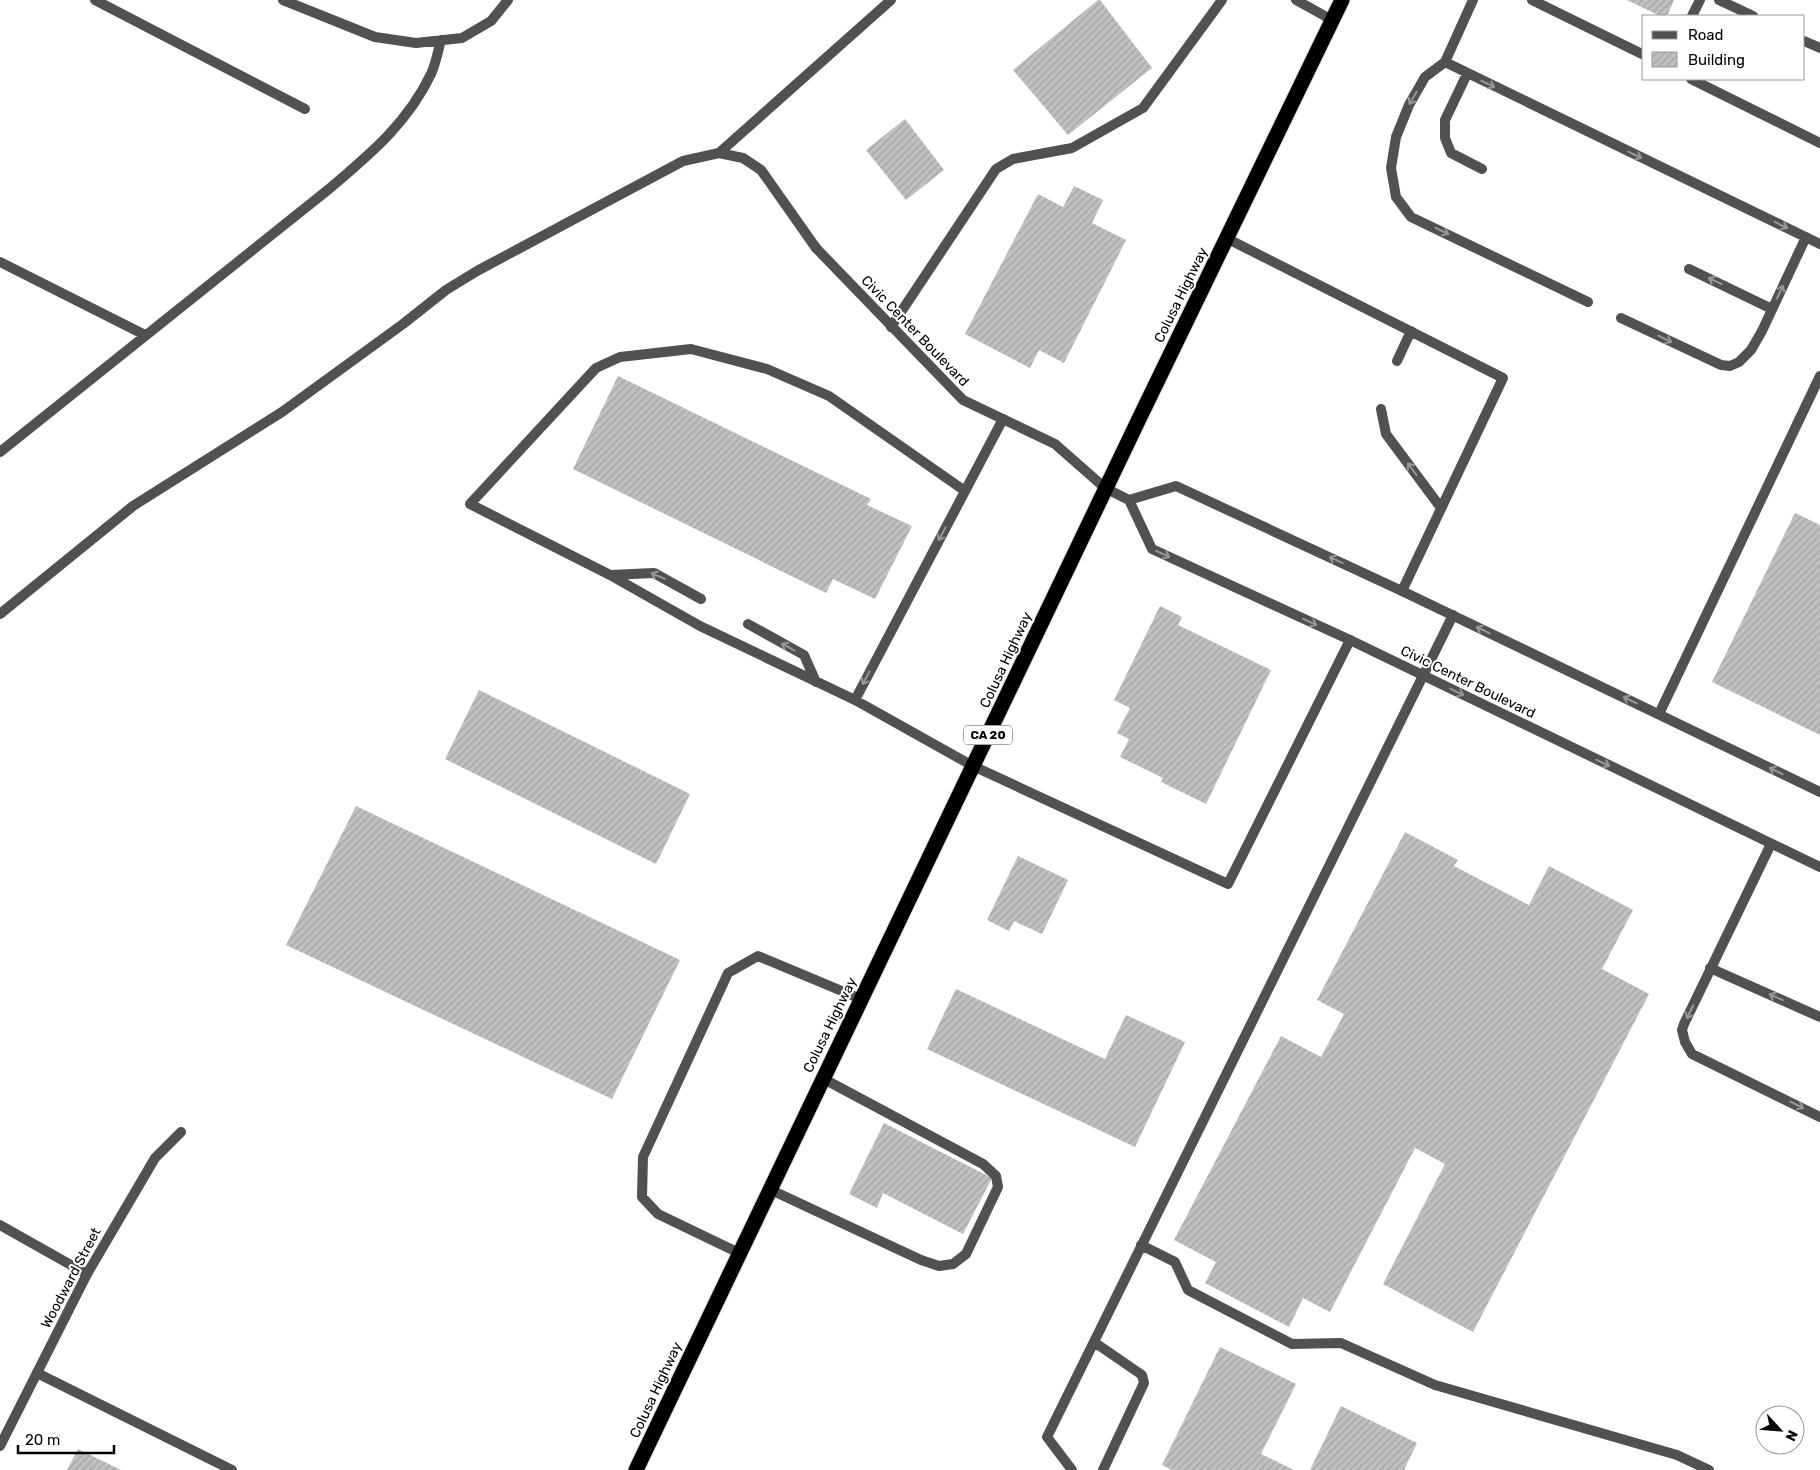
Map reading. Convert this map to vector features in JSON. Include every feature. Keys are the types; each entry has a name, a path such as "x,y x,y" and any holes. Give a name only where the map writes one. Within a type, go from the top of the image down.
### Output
{"highway":[{"name":"Colusa Highway","path":"636,1470 822,1078 974,766 1105,488 1342,0"}],"street":[{"path":"95,0 305,109"},
{"path":"283,0 375,37 416,43 462,38 491,21 508,0"},
{"path":"0,614 133,506 282,412 446,290 477,271 683,161 719,153 891,0"},
{"path":"891,327 996,169 1013,159 1072,148 1143,108 1222,0"},
{"path":"1296,0 1332,20"},
{"path":"1473,0 1445,62 1425,78 1409,105 1396,137 1391,168 1396,197 1411,217 1588,302"},
{"path":"1532,0 1642,54"},
{"path":"1692,15 1700,0"},
{"path":"1719,0 1751,15"},
{"path":"0,452 329,189 379,146 399,124 432,73 442,40"},
{"path":"1805,40 1820,48"},
{"path":"1445,62 1820,244"},
{"path":"1467,74 1445,120 1445,138 1451,153 1482,169"},
{"path":"1693,80 1820,142"},
{"name":"Civic Center Boulevard","path":"719,153 742,158 761,170 816,248 963,400 1055,444 1105,488 1129,500 1152,549 1350,640 1820,867"},
{"path":"1226,238 1503,378 1402,591"},
{"path":"1622,318 1721,365 1730,366 1739,362 1751,350 1806,238"},
{"path":"0,262 145,335"},
{"path":"1689,269 1772,309"},
{"path":"1397,361 1411,331"},
{"path":"965,491 829,396 767,369 691,349 620,357 596,368 470,504 610,576 700,626 855,700 974,766 1228,884 1350,640"},
{"path":"1659,714 1820,376"},
{"path":"1381,409 1386,434 1441,508"},
{"path":"855,700 1003,419"},
{"path":"1129,500 1176,486 1453,615 1820,792"},
{"path":"610,576 654,573 701,599"},
{"path":"1072,1470 1047,1437 1453,615"},
{"path":"748,624 804,655 816,682"},
{"path":"1771,844 1710,968 1682,1030 1692,1054 1820,1117"},
{"path":"739,1253 658,1214 642,1197 643,1158 728,973 758,956 861,999"},
{"path":"1710,968 1820,1017"},
{"path":"769,1189 921,1260 939,1266 953,1264 966,1254 998,1187 996,1176 983,1164 822,1078"},
{"name":"Woodward Street","path":"0,1446 87,1274 155,1158 181,1132"},
{"path":"0,1225 87,1274"},
{"path":"1141,1245 1175,1262 1188,1290 1292,1344 1341,1343 1435,1385 1677,1455 1709,1470"},
{"path":"1094,1342 1142,1374 1144,1383 1103,1470"},
{"path":"37,1373 232,1470"}],"building":[{"path":"1100,0 1152,68 1068,135 1013,70"},
{"path":"1627,0 1674,0 1667,15 1658,15"},
{"path":"905,119 944,170 906,200 866,150"},
{"path":"1074,186 1103,200 1092,223 1126,240 1064,363 1039,350 1030,368 965,334 1038,194 1063,207"},
{"path":"618,376 871,499 867,505 912,526 875,599 833,579 826,593 573,469"},
{"path":"1795,513 1820,525 1820,735 1712,682"},
{"path":"1160,606 1182,617 1178,625 1271,670 1206,804 1161,782 1163,778 1120,757 1129,739 1117,733 1130,708 1114,700"},
{"path":"479,690 690,794 656,864 445,759"},
{"path":"356,806 680,960 612,1099 286,945"},
{"path":"1405,832 1458,860 1454,866 1529,905 1549,866 1633,910 1602,969 1649,994 1473,1332 1383,1284 1445,1164 1415,1148 1330,1312 1303,1298 1289,1327 1205,1283 1216,1262 1174,1240 1281,1036 1321,1057 1344,1014 1317,1000"},
{"path":"1018,856 1068,880 1042,934 1014,921 1009,931 987,920"},
{"path":"956,989 1105,1059 1126,1015 1185,1042 1135,1147 927,1049"},
{"path":"884,1123 992,1178 963,1234 883,1193 877,1208 849,1194"},
{"path":"1220,1347 1296,1384 1261,1454 1294,1470 1172,1470 1162,1465"},
{"path":"1341,1406 1417,1443 1404,1470 1310,1470"},
{"path":"78,1449 121,1470 67,1470"}]}
